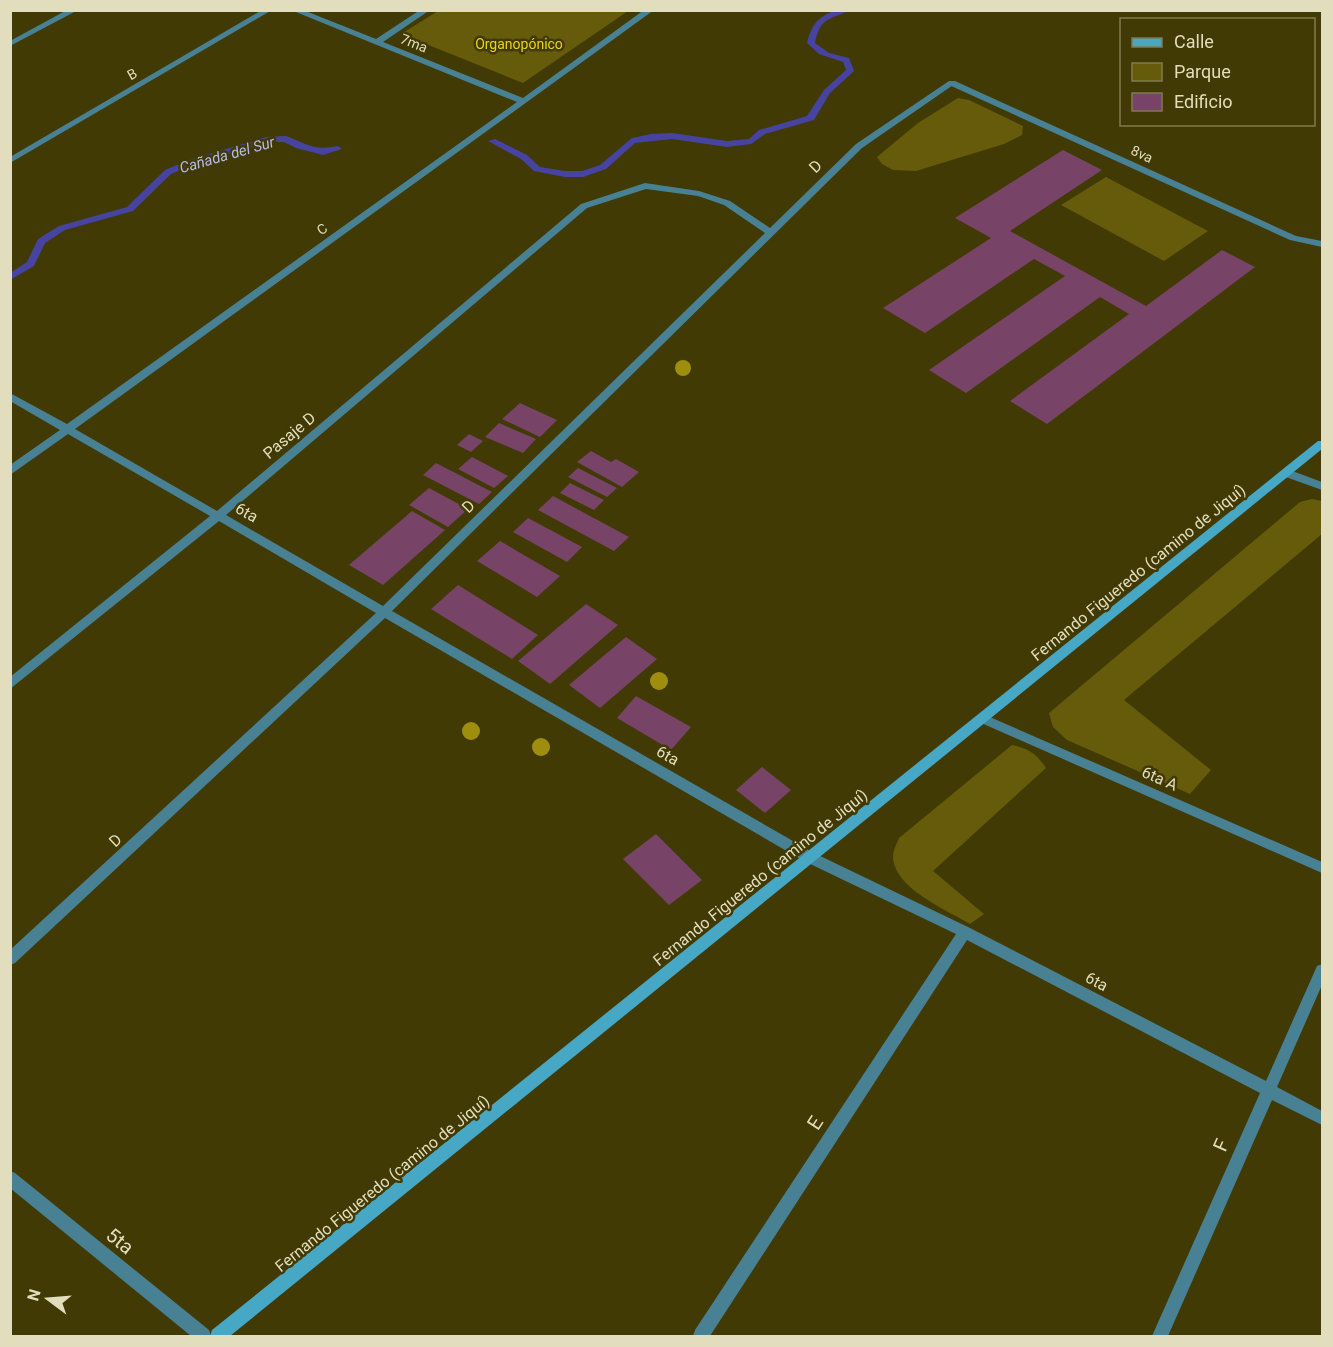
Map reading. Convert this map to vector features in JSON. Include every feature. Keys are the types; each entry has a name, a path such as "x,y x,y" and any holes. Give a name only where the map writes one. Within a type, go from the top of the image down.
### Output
{"street":[{"path":"10,44 74,10"},
{"name":"B","path":"10,161 268,10"},
{"name":"7ma","path":"295,10 523,101"},
{"path":"376,43 426,10"},
{"name":"C","path":"10,471 650,10"},
{"name":"D","path":"10,959 384,612 859,147 952,83"},
{"name":"8va","path":"952,83 1293,238 1323,244"},
{"name":"Pasaje D","path":"10,684 218,516 584,206 645,186 699,194 727,203 770,233"},
{"name":"6ta","path":"10,396 809,857 965,932 1323,1118"},
{"name":"Fernando Figueredo (camino de Jiquí)","path":"218,1336 1323,444"},
{"path":"1287,473 1323,486"},
{"name":"6ta A","path":"983,719 1323,868"},
{"name":"E","path":"701,1336 965,932"},
{"name":"F","path":"1160,1336 1323,970"},
{"name":"5ta","path":"10,1178 203,1336"}],"green space":[{"name":"Organopónico","path":"438,11 628,11 523,83 401,34"},
{"path":"958,98 969,100 1023,126 1022,135 1004,144 916,171 893,170 882,164 877,157 918,123"},
{"path":"1106,177 1208,231 1164,261 1061,205"},
{"path":"1312,499 1322,501 1322,534 1124,700 1211,770 1190,794 1067,740 1053,727 1049,713 1300,502"},
{"path":"1012,745 1032,753 1046,768 933,871 984,914 970,924 911,888 895,868 893,856 899,838"}],"building":[{"path":"1063,150 1102,170 1010,231 1146,306 1222,250 1255,267 1047,424 1010,401 1129,314 1100,297 966,393 929,370 1065,276 1034,259 925,333 883,308 991,238 955,218"},
{"path":"520,403 557,420 540,437 502,419"},
{"path":"499,423 536,439 523,453 485,437"},
{"path":"469,434 483,441 471,452 457,445"},
{"path":"591,451 611,462 616,459 639,472 622,487 577,462"},
{"path":"472,457 508,476 494,488 458,469"},
{"path":"436,463 492,492 479,504 423,475"},
{"path":"578,468 617,488 607,497 568,477"},
{"path":"570,483 604,500 594,510 560,493"},
{"path":"429,488 468,509 448,527 409,505"},
{"path":"553,496 629,537 614,551 538,510"},
{"path":"412,511 445,530 383,585 349,565"},
{"path":"528,518 582,547 567,562 513,532"},
{"path":"500,541 560,576 537,597 477,561"},
{"path":"458,585 538,635 512,659 431,609"},
{"path":"586,604 618,625 550,684 518,661"},
{"path":"626,637 657,659 600,708 569,685"},
{"path":"636,696 691,727 671,750 617,718"},
{"path":"762,767 791,790 765,813 736,790"},
{"path":"656,834 702,880 669,905 623,859"}],"waterway":[{"name":"Cañada del Sur","path":"492,141 524,157 537,169 565,174 583,174 603,167 632,141 651,137 672,136 727,144 751,141 762,132 811,118 827,92 850,71 846,60 822,52 811,43 815,29 821,20 846,10"},
{"name":"Cañada del Sur","path":"10,277 31,264 41,241 62,228 130,209 168,172 189,163 269,139 286,139 299,146 323,152 338,149"}]}
